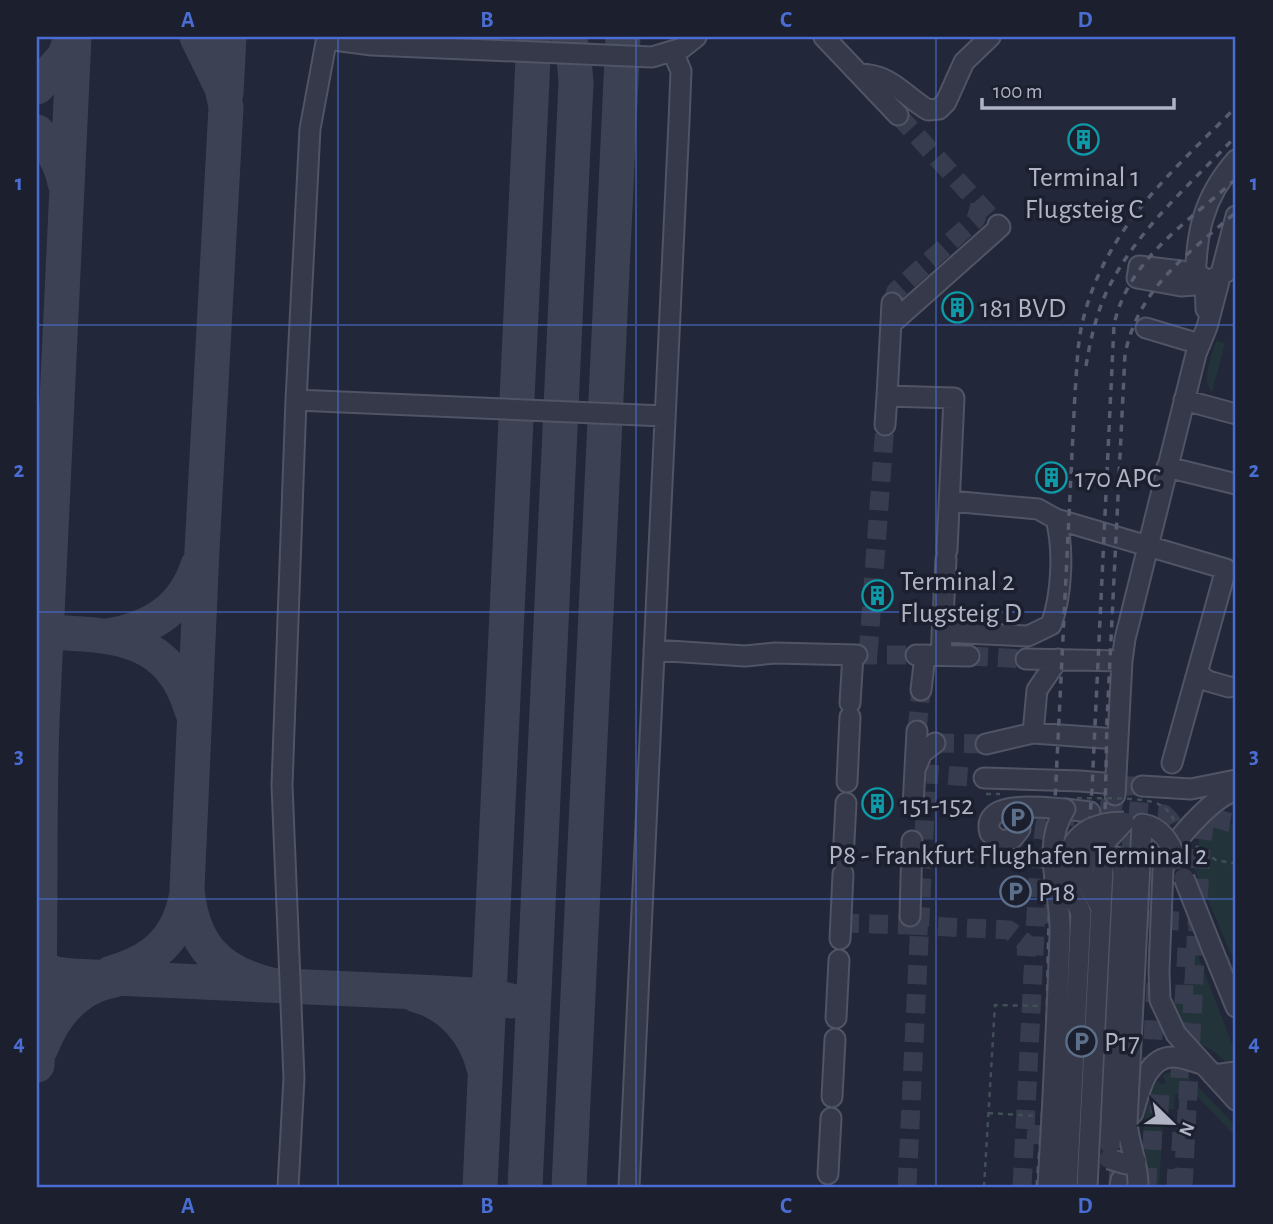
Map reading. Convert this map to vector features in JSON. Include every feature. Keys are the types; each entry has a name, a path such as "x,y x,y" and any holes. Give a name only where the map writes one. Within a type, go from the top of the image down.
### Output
{"lane":[{"path":"288,1187 294,1078 282,785 296,401 310,129 327,38 362,45 652,57 673,52 696,37"},
{"path":"824,37 898,115"},
{"path":"859,74 874,74 888,80 928,110 939,109 946,102 964,62 990,37"},
{"path":"629,1187 681,71 673,52"},
{"path":"1200,341 1208,274 1197,239 1217,183 1236,160"},
{"path":"984,778 1080,781 1115,790 1122,661 1130,614 1200,341 1208,274 1236,218 1212,212 1203,216"},
{"path":"891,324 1000,227 998,225"},
{"path":"885,425 892,303"},
{"path":"1146,328 1200,341"},
{"path":"887,396 954,398 942,632 927,655 922,690"},
{"path":"1184,400 1236,414"},
{"path":"296,401 664,416"},
{"path":"1167,467 1236,484"},
{"path":"950,501 1038,509 1056,519 1226,569 1226,590 1197,673 1172,763"},
{"path":"942,632 1028,636 1051,625 1058,607 1061,537 1056,519"},
{"path":"654,650 745,656 775,653 855,655 847,782"},
{"path":"927,655 969,656"},
{"path":"1026,659 1122,661"},
{"path":"1033,733 1037,690 1058,659"},
{"path":"1197,673 1208,681 1230,682"},
{"path":"913,806 917,731"},
{"path":"986,744 1033,733 1117,739"},
{"path":"916,768 922,753 935,743"},
{"path":"1142,786 1191,789 1236,779"},
{"path":"1236,792 1223,796 1185,833 1170,851 1163,869 1158,993 1172,1029 1236,1100"},
{"path":"840,939 846,803"},
{"path":"1018,817 1020,829 1013,839 1000,841 990,832 989,821 992,815 1006,808 1090,812 1153,827 1162,833 1172,848 1236,1007"},
{"path":"1048,1187 1061,917 1053,859 1055,827 1065,809"},
{"path":"1081,913 1067,883 1067,861 1075,840 1091,828 1109,822 1133,823"},
{"path":"1099,1158 1102,856 1107,840 1133,823"},
{"path":"1126,1185 1136,1161 1127,1123 1133,823"},
{"path":"1091,828 1084,879 1101,908"},
{"path":"909,916 912,841"},
{"path":"1087,1187 1099,1158 1123,874 1122,863 1117,857 1102,856"},
{"path":"1067,1187 1081,913 1087,883"},
{"path":"1060,931 1079,949"},
{"path":"836,1018 839,960"},
{"path":"832,1097 835,1039"},
{"path":"1133,1113 1143,1081 1160,1061 1175,1057 1208,1070 1236,1072"},
{"path":"828,1174 831,1118"},
{"path":"1099,1158 1126,1164 1136,1161"}],"path":[{"path":"1185,833 1204,853 1216,860 1236,864"},
{"path":"984,1187 995,1005 1047,1006"},
{"path":"988,1113 1041,1116"}],"shaded area":[{"path":"1216,341 1225,343 1212,392 1207,375"},
{"path":"1211,823 1236,824 1236,965 1194,868 1201,829"},
{"path":"1189,941 1193,943 1236,1054 1234,1063 1225,1061 1212,1050 1194,1041 1183,1027 1175,1009 1174,1000 1186,977"},
{"path":"1170,1072 1184,1073 1236,1126 1236,1137 1192,1091 1175,1094 1174,1109 1164,1109 1159,1187 1151,1187 1151,1180 1145,1180 1145,1114 1152,1090 1158,1080 1161,1085 1166,1082 1162,1075"}],"taxiway":[{"path":"37,87 64,57 72,37"},
{"path":"37,1065 42,722 74,37"},
{"path":"197,37 222,88 226,107 187,889 195,926 211,953 222,964 236,972 271,985"},
{"path":"226,93 229,37"},
{"path":"480,1187 534,37"},
{"path":"525,1187 576,83 569,37"},
{"path":"569,1187 623,37"},
{"path":"37,132 55,155 65,183"},
{"path":"108,636 138,628 164,614 184,594 198,565"},
{"path":"37,632 110,637 151,652 168,665 182,685 192,711"},
{"path":"111,973 140,962 162,946 178,923 187,893"},
{"path":"37,968 72,976 439,993 490,996 511,1001"},
{"path":"41,1048 53,1024 68,1004 88,989 114,980"},
{"path":"416,995 440,1005 460,1022 475,1044 484,1068"}],"tunnel":[{"path":"898,115 998,225"},
{"path":"892,303 896,291 976,219 980,205"},
{"path":"868,655 885,425"},
{"path":"858,655 916,655"},
{"path":"969,656 1026,659"},
{"path":"1231,677 1236,679"},
{"path":"917,731 921,690"},
{"path":"935,743 986,744"},
{"path":"907,1187 927,774 984,778"},
{"path":"1022,1187 1038,875 1045,824 1054,816 1101,817 1112,810 1119,789 1142,786"},
{"path":"1100,808 1164,814 1173,825 1175,847"},
{"path":"1183,1187 1201,848 1205,819 1209,816 1236,823"},
{"path":"1093,842 1186,847"},
{"path":"1044,914 1197,922"},
{"path":"840,923 909,925 910,916"},
{"path":"909,925 1009,930 1027,944 1026,960"},
{"path":"1119,954 1195,958"},
{"path":"1117,991 1193,995"},
{"path":"1115,1028 1190,1032"},
{"path":"1113,1065 1189,1069"},
{"path":"1121,1102 1187,1106"},
{"path":"1027,1134 1185,1142"},
{"path":"1051,1172 1183,1179"}],"railway":[{"path":"1037,1187 1046,1069 1049,923 1080,332 1092,290 1123,231 1165,180 1236,107"},
{"path":"1086,366 1099,311 1118,270 1148,229 1236,136"},
{"path":"1071,1187 1081,944 1092,789 1114,325 1121,302 1146,261 1162,243 1236,179"},
{"path":"1090,1187 1104,864 1107,721 1125,354 1132,330 1154,291 1183,258 1236,212"},
{"path":"1054,1061 1057,1117 1054,1187"}],"place":[{"name":"Terminal 1 Flugsteig C","path":"1084,139"},
{"name":"181 BVD","path":"957,307"},
{"name":"170 APC","path":"1052,477"},
{"name":"Terminal 2 Flugsteig D","path":"877,596"},
{"name":"151-152","path":"877,804"},
{"name":"P8 - Frankfurt Flughafen Terminal 2","path":"1018,817"},
{"name":"P18","path":"1015,891"},
{"name":"P17","path":"1081,1041"}]}
